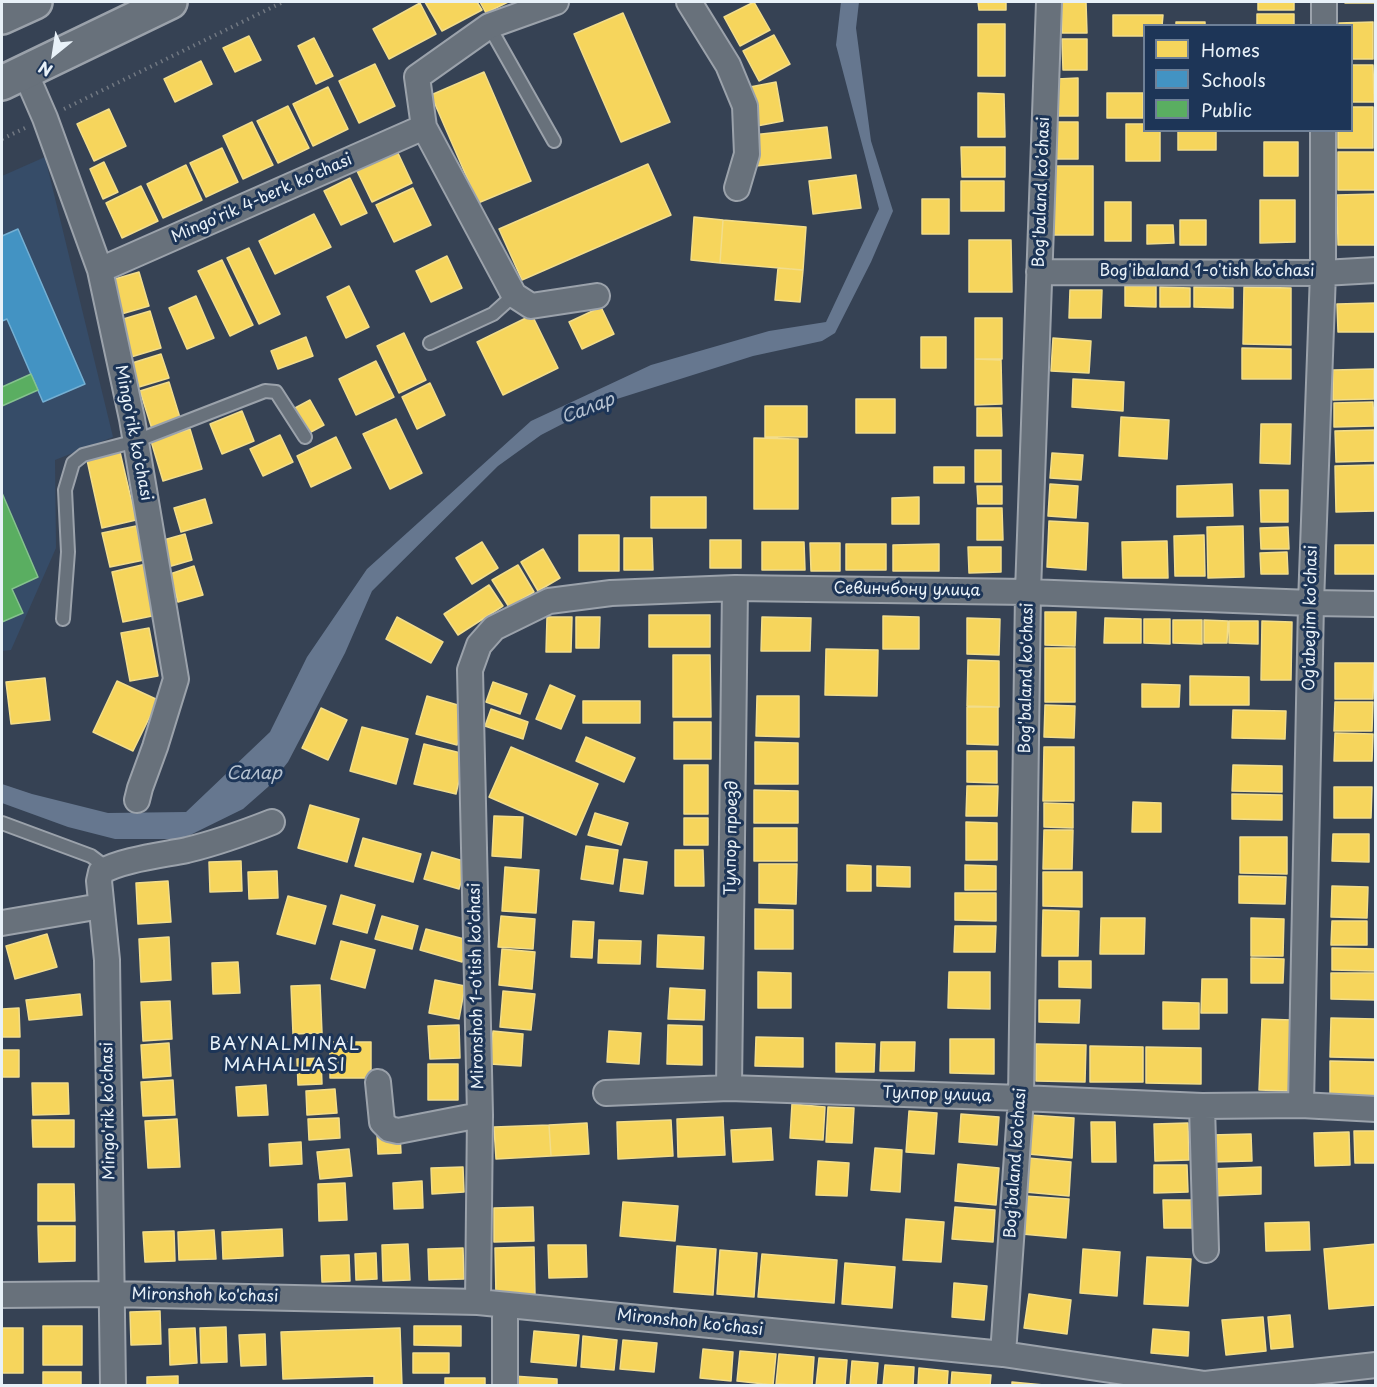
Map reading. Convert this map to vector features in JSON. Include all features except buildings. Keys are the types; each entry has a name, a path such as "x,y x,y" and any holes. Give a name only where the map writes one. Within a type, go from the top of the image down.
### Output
{"highway":[{"path":"2,18 35,2"},
{"path":"13,77 170,2"}],"street":[{"path":"556,2 489,26 417,76 424,127 514,295 531,306 597,296"},
{"path":"689,2 728,65 745,106 747,154 737,188"},
{"name":"Bog'baland ko'chasi","path":"1003,1354 1021,1098 1028,592 1048,2"},
{"path":"1324,2 1324,24"},
{"name":"Mingo'rik ko'chasi","path":"13,77 45,118 100,270 136,441 176,679 136,800"},
{"name":"Mingo'rik 4-berk ko'chasi","path":"100,270 424,127"},
{"name":"Og'abegim ko'chasi","path":"1301,1105 1311,603 1323,273 1323,132"},
{"name":"Bog'ibaland 1-o'tish ko'chasi","path":"1039,272 1323,273 1376,270"},
{"name":"Севинчбону улица","path":"470,670 478,645 494,628 549,601 611,593 735,588 1028,592 1376,604"},
{"name":"Тулпор проезд","path":"729,1088 735,588"},
{"name":"Mironshoh 1-o'tish ko'chasi","path":"470,670 480,1116 478,1302"},
{"path":"108,868 227,839 272,822"},
{"name":"Mingo'rik ko'chasi","path":"108,868 101,872 99,881 106,960 113,1386"},
{"path":"2,923 101,906"},
{"path":"378,1082 382,1122 389,1129 398,1131 480,1116"},
{"name":"Тулпор улица","path":"606,1093 729,1088 1202,1106 1301,1105 1376,1109"},
{"path":"1202,1106 1206,1250"},
{"name":"Mironshoh ko'chasi","path":"2,1295 111,1294 478,1302 1003,1354 1205,1384 1376,1365"},
{"path":"505,1305 505,1386"}],"lane":[{"path":"489,26 554,141"},
{"path":"430,343 493,314 514,295"},
{"path":"63,619 68,552 65,490 73,463 83,455 136,441 265,391 276,392 305,437"},
{"path":"2,823 91,856 108,868"}],"path":[{"path":"2,139 283,2"}],"shaded area":[{"path":"45,157 113,437 55,460 56,548 11,650 2,651 2,176"}],"water":[{"name":"Салар","path":"841,2 859,2 856,28 871,141 893,211 871,262 835,333 822,341 753,356 601,404 541,435 498,466 372,591 345,653 288,762 268,787 243,809 182,839 115,839 68,827 2,803 2,784 108,813 186,812 270,732 307,657 367,569 531,421 651,365 769,331 826,322 879,209 836,45"}],"district":[{"name":"BAYNALMINAL MAHALLASI","path":"285,1055"}]}
